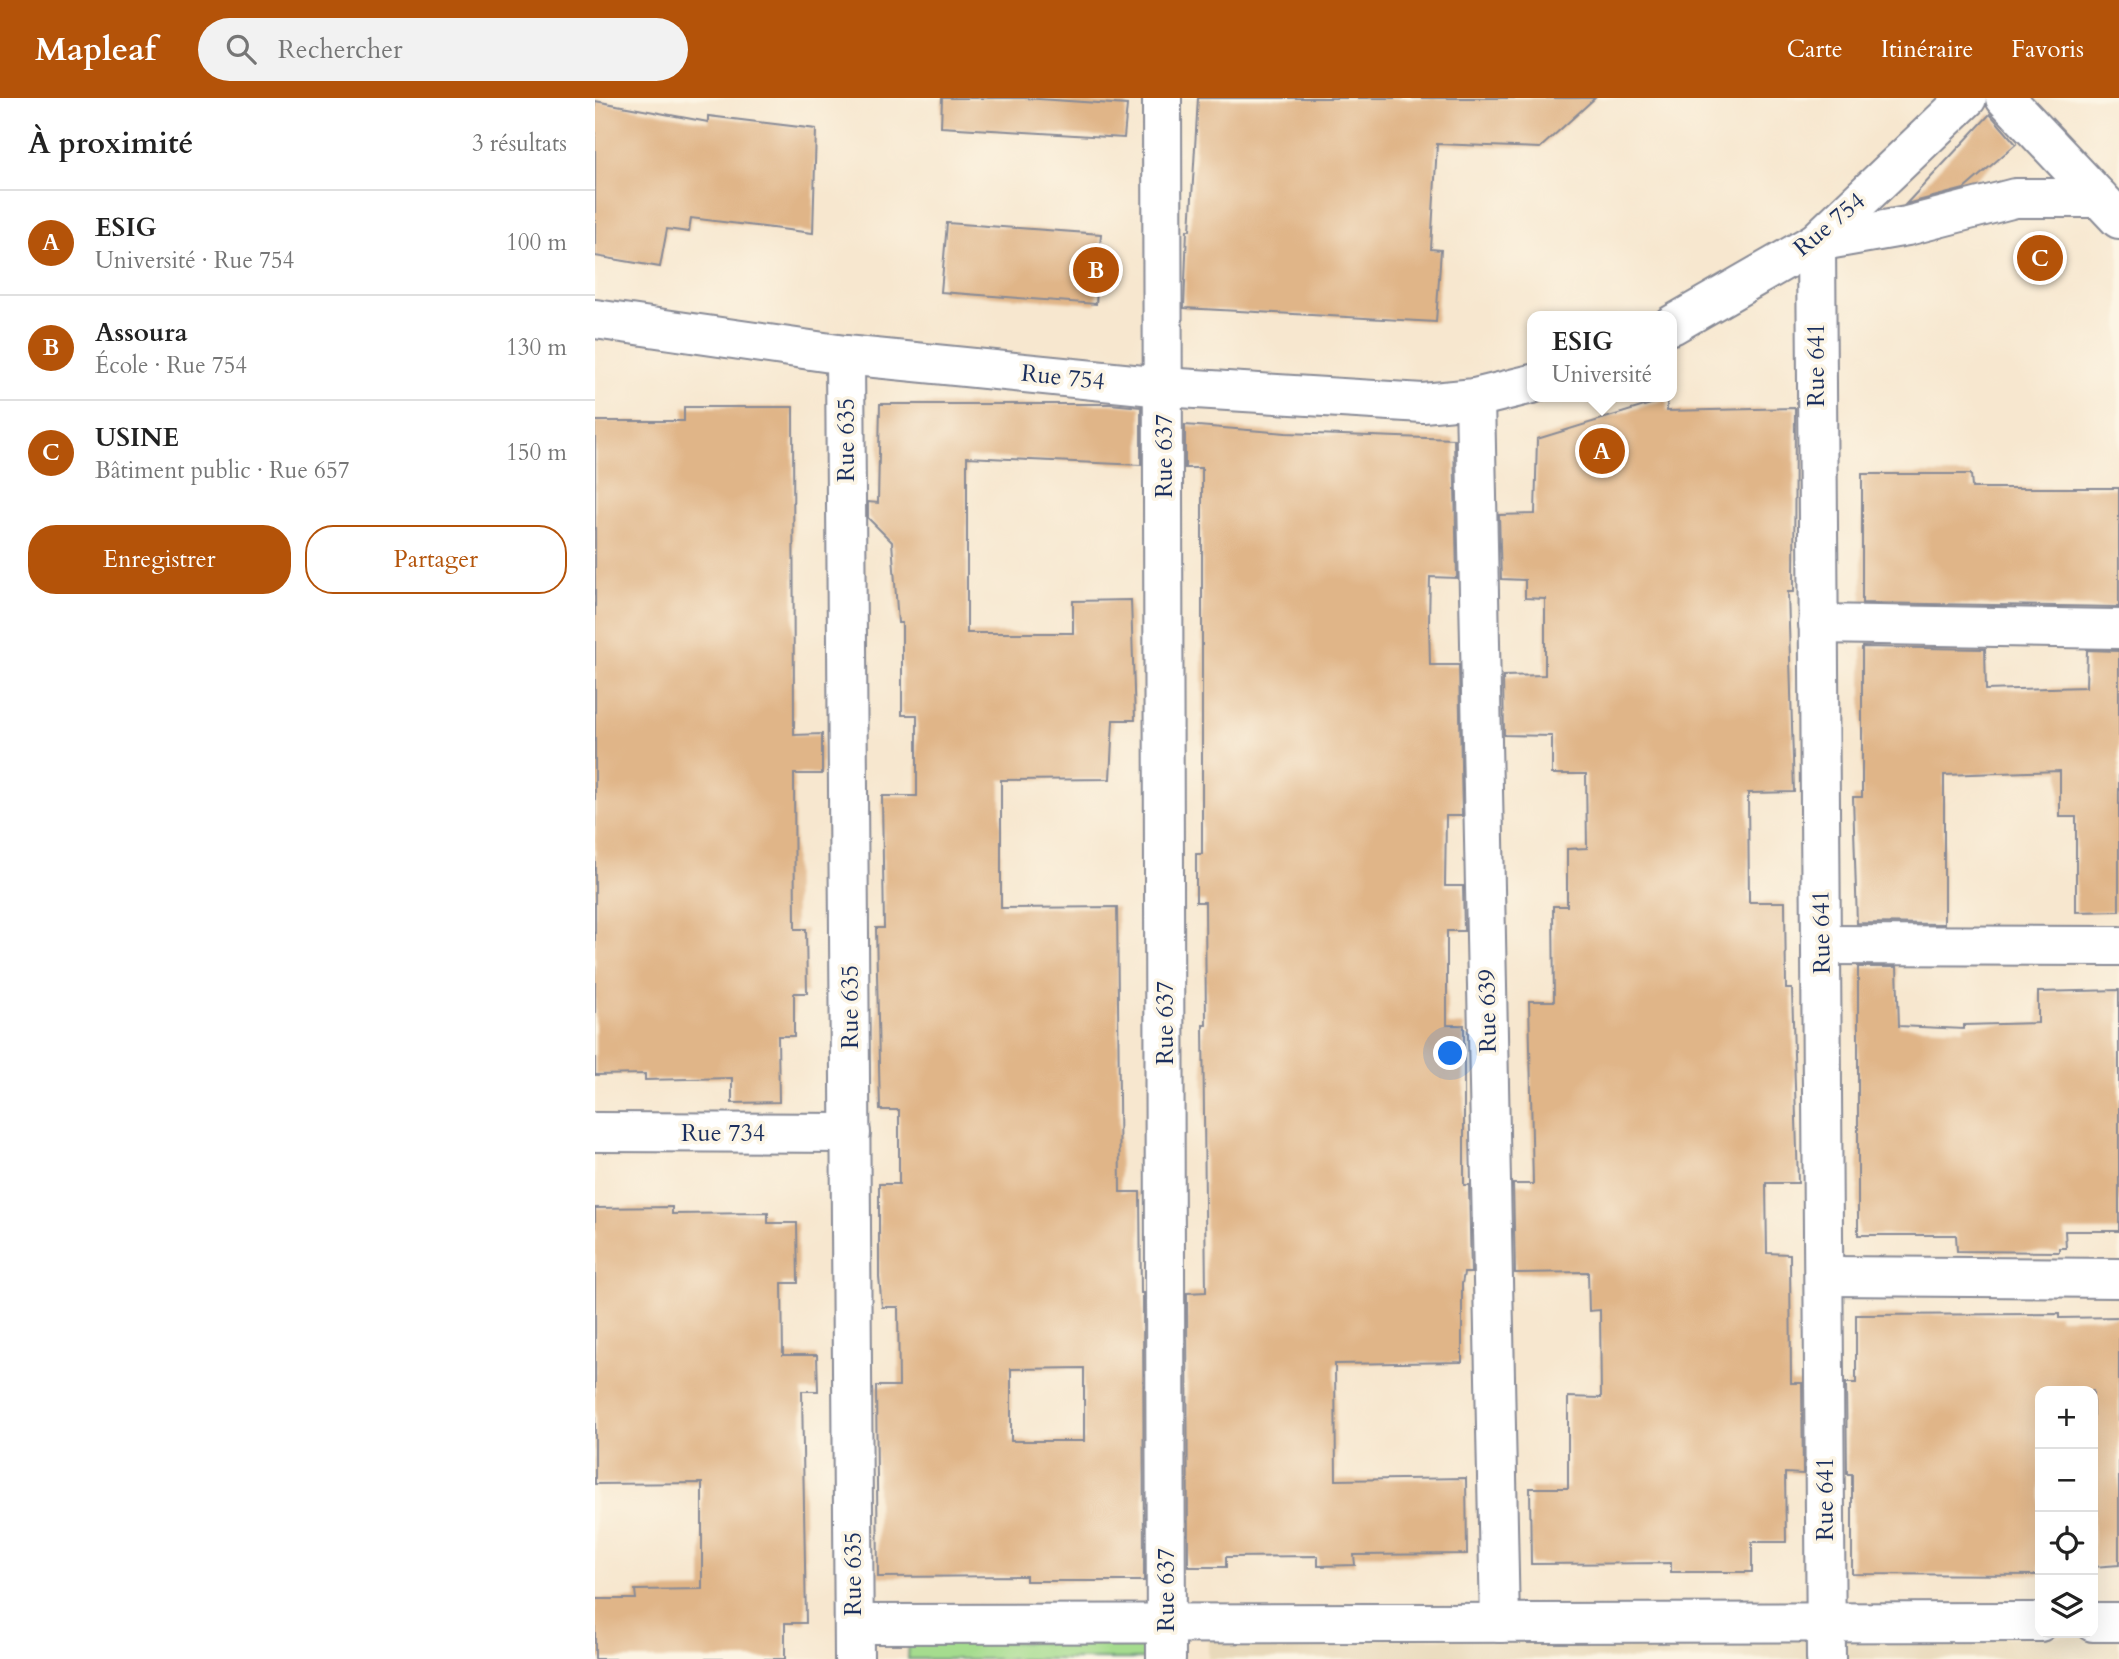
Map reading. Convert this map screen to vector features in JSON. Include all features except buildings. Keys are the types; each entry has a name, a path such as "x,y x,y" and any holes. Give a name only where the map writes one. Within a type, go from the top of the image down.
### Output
{"street":[{"name":"Rue 637","path":"1162,98 1166,1641"},
{"name":"Rue 754","path":"1677,323 1816,242 1967,98"},
{"path":"2005,98 2109,208"},
{"path":"1816,242 1907,226 2015,198 2109,208"},
{"name":"Rue 641","path":"1816,242 1826,1641"},
{"name":"Rue 754","path":"595,319 845,355 1163,387 1423,403 1475,398 1527,385"},
{"name":"Rue 635","path":"845,355 854,1642"},
{"name":"Rue 639","path":"1475,398 1500,1623"},
{"path":"1818,624 2119,629"},
{"path":"1821,945 2119,946"},
{"name":"Rue 734","path":"595,1132 851,1133"},
{"path":"1824,1276 2119,1278"},
{"path":"854,1642 1166,1641 1500,1623 1826,1641 2035,1622"},
{"path":"2098,1622 2119,1622"}],"shaded area":[{"path":"2119,1637 2119,1659 1208,1659 1208,1638"}],"green space":[{"path":"909,1640 1159,1645 1158,1659 908,1659"}],"place":[{"name":"USINE","path":"2040,258"},
{"name":"Assoura","path":"1096,270"},
{"name":"ESIG","path":"1602,451"}]}
